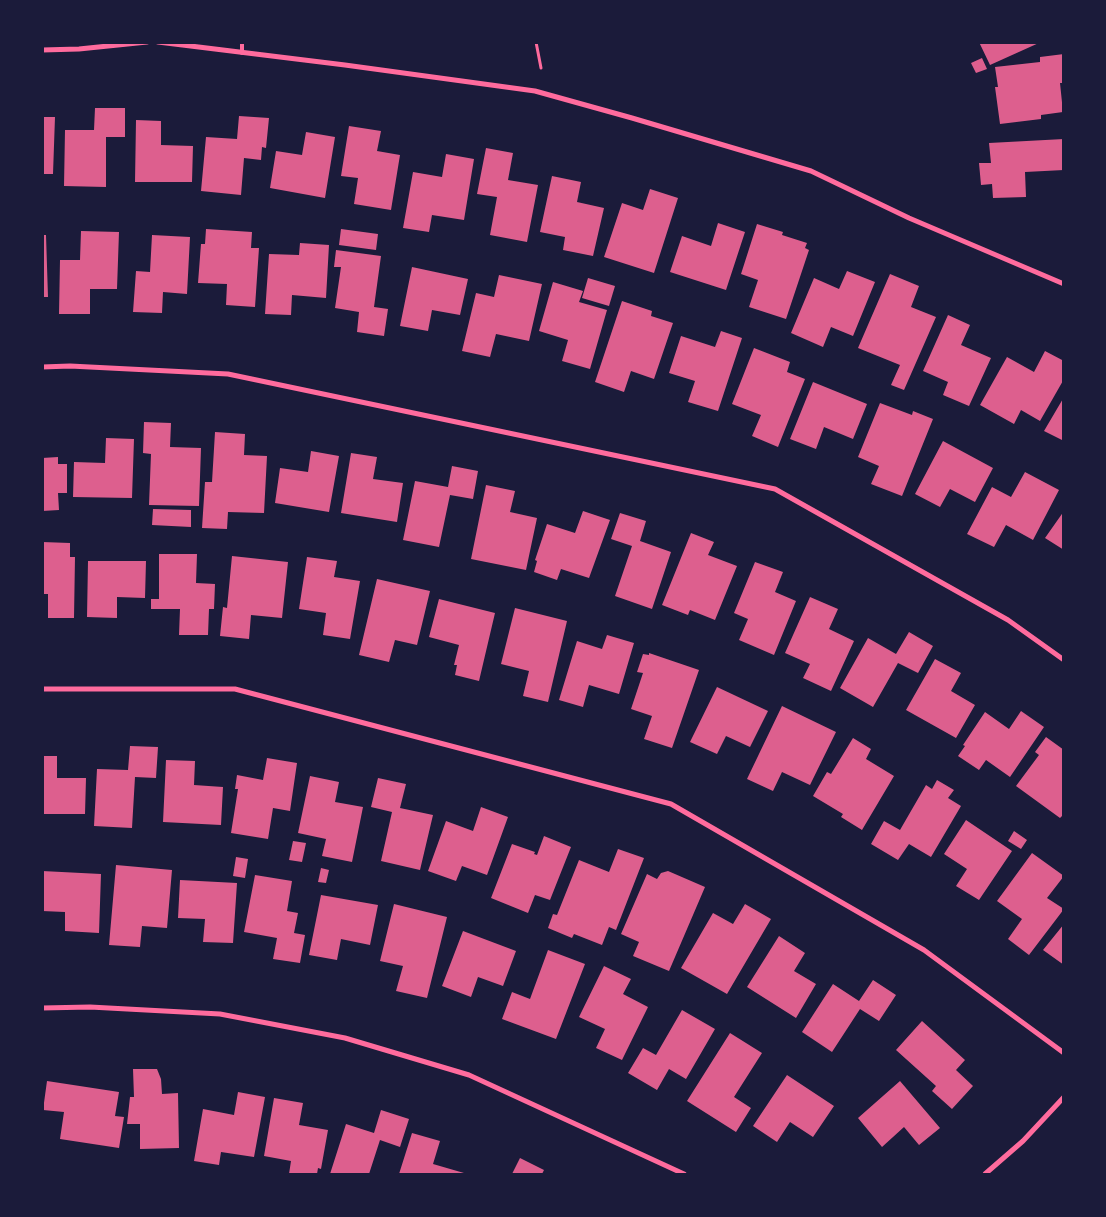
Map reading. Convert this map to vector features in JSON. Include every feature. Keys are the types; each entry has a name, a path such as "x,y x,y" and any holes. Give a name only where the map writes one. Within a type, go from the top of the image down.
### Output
{"street":[{"path":"42,50 79,49 147,42"},
{"path":"158,42 345,65 535,92 811,171 909,218 1064,284"},
{"path":"42,367 70,366 228,374 774,489 1008,620 1064,660"},
{"path":"42,689 235,689 671,804 924,950 1064,1053"},
{"path":"42,1008 90,1007 220,1014 345,1038 469,1074 684,1174"},
{"path":"985,1174 1022,1140 1064,1096"}],"lane":[{"path":"79,42 79,49"},
{"path":"242,42 242,53"}],"path":[{"path":"536,42 541,68"}],"building":[{"path":"979,42 1041,42 990,65"},
{"path":"1064,54 1064,83 1060,83 1063,112 1041,115 1041,119 1000,124 995,87 998,87 995,67 1040,62 1040,57"},
{"path":"982,58 987,69 976,73 971,63"},
{"path":"95,108 125,108 125,137 106,137 106,187 64,186 65,130 94,130"},
{"path":"239,116 269,118 266,148 262,147 261,160 244,158 241,195 201,191 206,137 237,139"},
{"path":"42,117 55,117 53,174 42,174"},
{"path":"136,120 161,121 161,145 193,146 192,182 135,182"},
{"path":"349,126 381,131 377,151 400,155 391,210 354,204 358,178 341,176"},
{"path":"306,132 335,137 325,198 270,188 276,151 302,155"},
{"path":"1064,139 1064,170 1025,172 1026,197 993,198 992,184 981,185 979,163 991,163 989,143"},
{"path":"486,148 513,153 508,180 538,185 527,242 490,235 497,197 477,194"},
{"path":"446,154 474,159 464,220 432,215 429,232 403,228 413,172 442,177"},
{"path":"552,176 581,182 577,202 604,208 593,256 563,250 565,237 540,232"},
{"path":"650,189 678,198 654,273 604,257 622,203 643,210"},
{"path":"718,223 745,232 726,290 670,272 682,236 711,246"},
{"path":"757,224 783,232 782,235 807,243 805,248 809,250 786,319 749,307 758,280 741,274"},
{"path":"206,229 252,232 251,248 259,248 255,307 226,305 227,284 198,283 201,244 205,244"},
{"path":"341,229 378,234 376,250 339,245"},
{"path":"81,231 119,232 117,289 90,289 90,314 59,314 60,260 80,260"},
{"path":"42,235 46,235 48,297 42,297"},
{"path":"152,235 190,237 187,294 163,292 162,313 133,312 136,271 150,272"},
{"path":"300,243 329,245 326,298 292,295 291,315 265,314 269,254 299,255"},
{"path":"336,250 381,256 374,307 388,309 384,336 357,332 359,312 335,308 341,267 334,267"},
{"path":"412,267 468,279 460,315 432,310 428,331 400,326"},
{"path":"847,271 875,282 853,336 831,327 823,347 791,333 814,278 839,289"},
{"path":"890,274 919,286 911,307 936,317 904,390 891,385 900,365 858,348"},
{"path":"499,275 542,284 529,341 496,334 490,357 462,351 476,293 494,297"},
{"path":"588,278 615,286 609,306 582,298"},
{"path":"553,282 583,291 579,302 607,310 590,369 562,361 568,340 539,331"},
{"path":"622,301 652,311 651,316 673,323 654,379 631,371 624,392 595,382"},
{"path":"948,315 970,325 961,345 991,358 969,406 943,395 948,382 923,371"},
{"path":"721,331 742,338 718,411 688,402 695,381 669,373 681,336 715,347"},
{"path":"754,348 790,362 787,372 805,379 778,447 752,436 761,415 732,404"},
{"path":"1045,351 1064,361 1064,379 1040,421 1021,410 1014,424 980,405 1007,357 1034,372"},
{"path":"813,382 867,404 853,439 824,427 816,449 790,439"},
{"path":"1064,397 1064,441 1044,431"},
{"path":"880,403 912,415 913,411 933,419 902,496 871,484 879,466 858,457"},
{"path":"144,422 171,423 170,447 201,448 199,506 149,505 151,454 143,453"},
{"path":"215,432 245,434 244,455 267,456 264,513 228,512 227,529 202,528 205,482 212,482"},
{"path":"106,438 134,439 132,498 73,497 74,462 105,463"},
{"path":"943,441 993,468 975,502 950,489 940,507 915,494"},
{"path":"311,451 339,456 329,512 275,503 280,468 308,472"},
{"path":"351,453 377,457 373,479 403,483 397,522 341,513"},
{"path":"58,457 58,464 67,464 67,493 58,493 59,510 42,511 42,458"},
{"path":"452,466 478,471 473,499 450,495 439,547 403,540 415,481 448,487"},
{"path":"1025,472 1059,490 1033,540 1006,525 994,547 967,534 992,487 1011,497"},
{"path":"486,485 515,491 510,512 537,518 526,570 471,559"},
{"path":"153,509 191,510 191,527 152,525"},
{"path":"583,511 610,520 589,578 561,569 557,580 534,572 537,561 535,560 547,524 575,533"},
{"path":"1064,511 1064,550 1045,538"},
{"path":"620,513 646,521 640,541 671,552 652,609 615,596 632,546 611,539"},
{"path":"691,533 714,542 708,555 737,566 715,620 690,610 688,615 662,605"},
{"path":"42,542 70,543 70,557 75,557 74,618 48,618 48,594 42,594"},
{"path":"159,554 197,554 196,583 215,584 214,609 209,609 208,635 179,635 180,609 151,609 151,599 159,599"},
{"path":"232,556 288,562 282,618 251,615 249,639 220,636 223,607 227,608"},
{"path":"307,557 337,561 334,577 360,581 350,639 323,635 326,613 299,609"},
{"path":"88,561 146,561 145,598 117,597 117,618 87,617"},
{"path":"755,562 783,572 775,592 796,601 774,655 739,640 748,619 734,613"},
{"path":"377,579 430,591 417,645 395,640 389,662 359,655"},
{"path":"810,597 838,609 829,629 854,641 831,691 803,678 810,664 785,653"},
{"path":"439,599 495,613 479,681 455,675 457,665 454,665 459,645 429,637"},
{"path":"515,608 567,621 548,702 523,696 529,671 501,664"},
{"path":"909,632 933,646 918,673 898,663 873,707 840,688 868,638 896,654"},
{"path":"607,635 634,643 619,694 589,685 583,707 559,700 577,641 602,649"},
{"path":"649,653 699,670 672,748 644,739 652,716 631,709 643,673 637,672 643,654 649,655"},
{"path":"935,659 961,673 951,691 975,705 956,738 906,710"},
{"path":"717,687 768,711 750,747 726,736 717,754 690,742"},
{"path":"782,706 836,732 810,785 782,772 773,791 747,779"},
{"path":"1021,711 1044,727 1010,777 986,760 979,770 958,756 985,712 1009,729"},
{"path":"1046,737 1064,750 1064,814 1060,818 1016,786 1039,755 1035,752"},
{"path":"853,738 871,749 866,759 894,776 862,830 841,817 843,814 813,796 827,772 831,774"},
{"path":"130,746 158,747 156,778 135,777 132,828 94,826 97,769 128,770"},
{"path":"42,756 57,756 57,778 86,778 85,814 42,814"},
{"path":"267,758 297,763 290,811 273,808 268,839 231,833 238,789 235,789 237,775 263,780"},
{"path":"166,760 195,761 194,785 223,787 221,825 163,822"},
{"path":"310,776 339,782 335,802 363,807 352,862 322,856 326,839 298,833"},
{"path":"378,778 406,784 400,808 433,815 420,870 381,861 392,812 371,807"},
{"path":"937,780 954,790 948,798 961,806 931,857 909,844 898,860 871,844 884,821 900,830 926,785 932,789"},
{"path":"481,807 508,817 487,875 462,866 456,881 428,871 446,821 473,831"},
{"path":"966,820 1012,851 979,900 956,886 967,869 944,854"},
{"path":"1014,831 1027,840 1021,849 1008,841"},
{"path":"544,836 571,847 550,900 535,895 528,913 491,898 512,844 535,852 534,854 537,855"},
{"path":"293,841 306,843 302,862 289,860"},
{"path":"618,849 644,858 616,930 609,927 602,945 574,934 572,938 548,928 553,914 557,915 579,860 609,872"},
{"path":"1032,853 1064,876 1047,898 1064,909 1029,955 1008,939 1022,919 997,901"},
{"path":"236,857 248,859 245,878 233,876"},
{"path":"116,865 172,870 167,928 142,926 140,947 109,945"},
{"path":"321,868 329,870 326,883 318,882"},
{"path":"42,871 101,874 99,933 65,931 65,912 42,911"},
{"path":"668,871 705,887 669,971 633,956 639,942 621,934 647,874 657,879 661,873"},
{"path":"255,875 292,881 287,911 298,913 294,933 305,935 300,963 273,959 277,938 244,932"},
{"path":"180,880 237,883 233,943 203,942 205,919 178,918"},
{"path":"321,895 378,905 370,945 341,939 337,960 309,955"},
{"path":"394,904 447,917 427,998 396,991 403,966 380,961"},
{"path":"745,904 771,919 727,994 681,968 713,913 733,924"},
{"path":"1064,924 1064,965 1043,950"},
{"path":"463,931 516,951 503,986 478,977 471,997 442,986"},
{"path":"779,936 805,953 794,971 816,984 796,1018 747,987"},
{"path":"548,950 585,964 556,1039 502,1019 512,992 530,999"},
{"path":"604,966 631,979 623,994 648,1007 622,1060 596,1048 605,1029 579,1017"},
{"path":"873,980 896,995 879,1021 860,1009 832,1052 802,1032 833,984 859,1001"},
{"path":"682,1010 715,1029 686,1079 669,1069 657,1090 628,1073 643,1048 656,1055"},
{"path":"922,1021 965,1060 956,1070 973,1086 952,1109 932,1091 936,1086 896,1050"},
{"path":"730,1033 762,1053 734,1097 751,1108 736,1132 687,1101"},
{"path":"133,1069 157,1069 161,1079 162,1094 178,1093 179,1148 140,1149 140,1124 127,1124 130,1097 134,1097"},
{"path":"787,1075 834,1106 813,1137 790,1122 777,1142 753,1126"},
{"path":"47,1081 119,1092 115,1116 124,1117 119,1148 60,1139 64,1112 43,1110"},
{"path":"900,1081 940,1128 919,1145 904,1127 882,1147 858,1118"},
{"path":"238,1092 265,1097 254,1157 221,1152 219,1165 194,1161 203,1109 234,1115"},
{"path":"274,1098 303,1103 299,1125 328,1130 321,1169 318,1168 317,1174 289,1174 291,1161 264,1156"},
{"path":"381,1110 409,1119 400,1147 380,1140 369,1174 330,1174 346,1124 374,1133"},
{"path":"412,1133 440,1141 433,1164 464,1173 399,1174"},
{"path":"520,1158 544,1170 542,1174 512,1174"}]}
